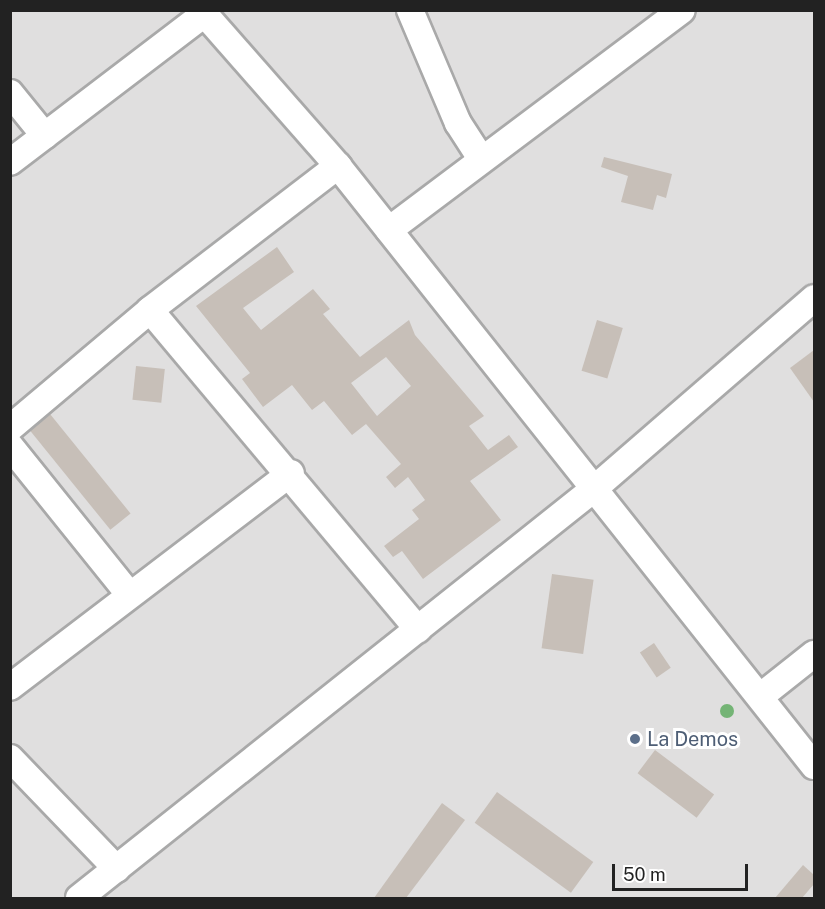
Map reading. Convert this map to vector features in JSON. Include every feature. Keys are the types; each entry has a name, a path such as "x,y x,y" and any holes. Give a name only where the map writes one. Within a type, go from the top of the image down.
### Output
{"street":[{"path":"410,10 458,123 480,157"},
{"path":"389,230 480,157 682,10"},
{"path":"10,162 202,13 338,166 761,696 814,766"},
{"path":"10,93 45,136"},
{"path":"10,428 150,310 338,166"},
{"path":"79,898 595,488 814,298"},
{"path":"150,310 291,473 418,629"},
{"path":"10,446 128,593"},
{"path":"10,687 128,593 291,473"},
{"path":"761,696 814,654"},
{"path":"10,758 117,869"}],"shaded area":[{"path":"11,11 814,11 814,898 11,898"}],"building":[{"path":"604,157 672,174 666,198 657,195 653,210 621,202 628,176 601,167"},
{"path":"277,247 294,272 243,308 261,330 313,289 330,309 323,314 360,357 409,320 415,335 484,416 469,426 488,450 509,435 518,447 470,481 501,520 423,579 402,551 393,557 384,546 419,519 412,510 425,500 408,477 395,488 386,477 401,464 366,424 352,435 324,401 312,410 292,385 263,407 242,379 250,373 196,306","holes":["386,357 411,386 377,416 351,383"]},
{"path":"597,320 623,328 607,379 582,371"},
{"path":"814,350 814,402 790,368"},
{"path":"136,366 165,369 161,403 132,400"},
{"path":"50,414 131,513 110,530 30,430"},
{"path":"552,574 594,580 583,654 542,648"},
{"path":"654,643 671,668 657,677 640,653"},
{"path":"655,750 714,795 697,818 638,773"},
{"path":"497,792 593,862 571,893 475,823"},
{"path":"442,803 465,820 406,898 374,898"},
{"path":"803,865 814,875 814,884 802,898 775,898"}],"place":[{"name":"La Demos","path":"635,739"}]}
